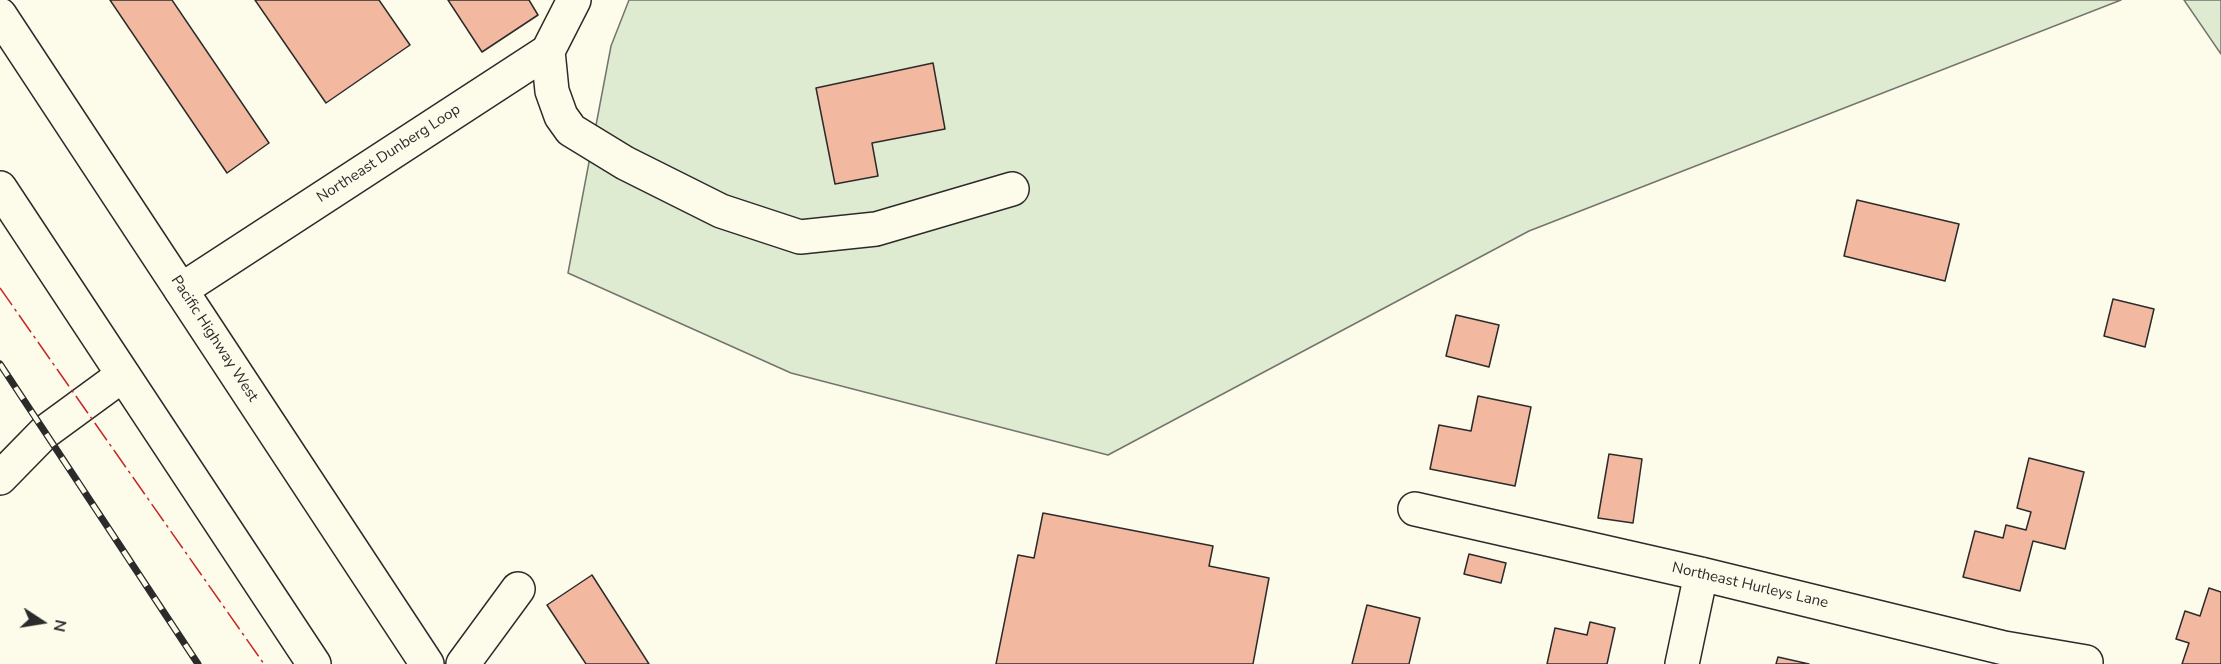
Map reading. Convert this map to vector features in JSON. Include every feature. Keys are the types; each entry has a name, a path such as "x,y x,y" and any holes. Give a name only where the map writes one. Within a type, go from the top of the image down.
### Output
{"main road":[{"name":"Northeast Dunberg Loop","path":"181,290 548,51 574,0"},
{"name":"Pacific Highway West","path":"0,15 427,664"},
{"path":"548,51 552,91 561,116 572,130 625,164 721,211 800,237 876,229 1012,189"},
{"path":"0,188 314,664"},
{"path":"0,478 45,432 123,375"},
{"name":"Northeast Hurleys Lane","path":"1415,509 1701,574 2004,648 2086,662"},
{"path":"1682,664 1701,574"},
{"path":"463,664 518,589"}],"green space":[{"path":"629,0 2121,0 1529,231 1108,455 791,373 568,273 611,46"},
{"path":"2184,0 2221,0 2221,54"}],"building":[{"path":"110,0 172,0 269,143 227,173"},
{"path":"255,0 379,0 410,45 326,103"},
{"path":"448,0 529,0 538,15 482,52"},
{"path":"933,63 945,129 872,143 878,176 835,184 816,88"},
{"path":"1857,200 1959,224 1945,281 1844,256"},
{"path":"2113,299 2154,309 2145,347 2104,336"},
{"path":"1456,315 1499,325 1489,367 1446,356"},
{"path":"1478,396 1531,407 1515,486 1430,469 1439,425 1471,431"},
{"path":"1609,454 1642,459 1633,523 1598,518"},
{"path":"2029,458 2084,472 2065,549 2033,541 2020,591 1963,577 1975,531 2003,538 2006,525 2026,530 2031,512 2017,508"},
{"path":"1043,513 1213,546 1209,566 1269,578 1253,664 996,664 1018,555 1034,558"},
{"path":"1469,554 1506,563 1501,583 1464,574"},
{"path":"592,575 649,664 586,664 547,605"},
{"path":"2209,588 2221,592 2221,664 2182,664 2189,643 2176,639 2185,611 2200,616"},
{"path":"1367,605 1420,618 1409,664 1352,664"},
{"path":"1590,622 1615,628 1607,664 1547,664 1555,628 1587,635"},
{"path":"1778,657 1809,664 1776,664"}],"railway":[{"path":"0,364 198,664"}],"power":[{"path":"0,288 264,664"}]}
